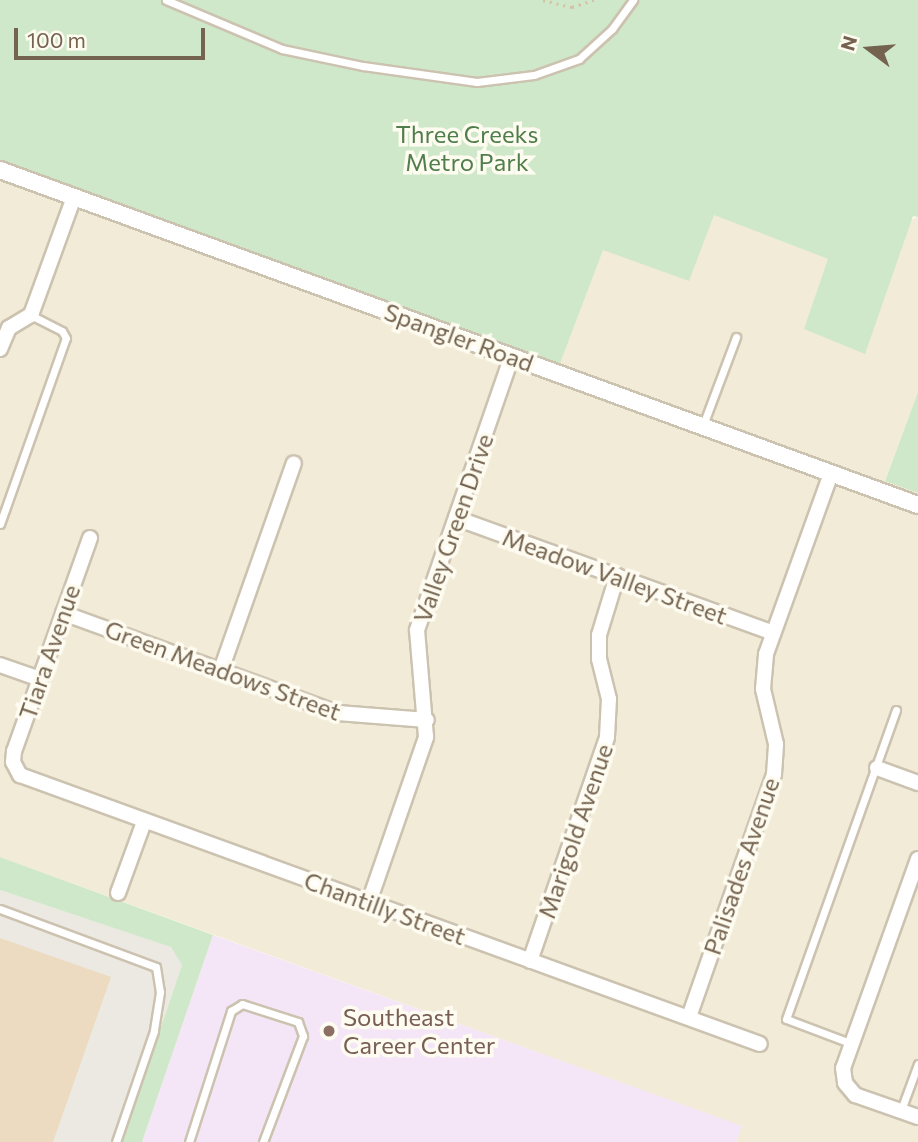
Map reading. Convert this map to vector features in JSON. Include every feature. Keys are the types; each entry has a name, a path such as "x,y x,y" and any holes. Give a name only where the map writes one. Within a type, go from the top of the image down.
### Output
{"street":[{"name":"Spangler Road","path":"0,170 918,505"},
{"path":"0,349 5,326 31,315 74,197"},
{"name":"Valley Green Drive","path":"369,902 421,757 427,720 416,649 417,630 512,356"},
{"path":"221,670 294,463"},
{"name":"Palisades Avenue","path":"689,1017 774,774 776,744 763,673 773,633 831,473"},
{"name":"Meadow Valley Street","path":"456,518 773,633"},
{"name":"Tiara Avenue","path":"15,767 14,751 90,538"},
{"name":"Marigold Avenue","path":"530,961 607,737 609,699 599,659 599,635 617,576"},
{"name":"Green Meadows Street","path":"63,613 357,718 427,720"},
{"path":"0,664 40,679"},
{"name":"Chantilly Street","path":"15,767 25,777 144,822 760,1044"},
{"path":"877,768 918,783"},
{"path":"118,893 144,822"},
{"path":"918,859 850,1043 843,1074 855,1095 918,1117"}],"lane":[{"path":"166,0 282,49 363,66 477,82 534,75 579,59 612,29 633,0"},
{"path":"0,523 65,338 62,331 31,315"},
{"path":"703,426 736,337"},
{"path":"850,1043 786,1019 896,710"},
{"path":"0,909 156,967 160,992 154,1031 116,1142"},
{"path":"189,1142 231,1011 242,1004 298,1023 303,1035 263,1142"},
{"path":"901,1110 918,1064"}],"path":[{"path":"542,0 572,7 594,0"}],"shaded area":[{"path":"0,162 559,365 603,249 713,214 828,259 918,217 918,392 885,480 918,493 918,1142 736,1142 741,1126 0,857"},
{"path":"0,890 172,947 182,965 122,1142 0,1142"},
{"name":"Southeast Career Center","path":"213,935 742,1126 736,1142 142,1142"}],"green space":[{"name":"Three Creeks Metro Park","path":"0,0 918,0 918,217 913,216 865,354 804,329 828,259 714,215 689,281 603,250 559,366 0,162"},
{"path":"918,392 918,493 885,481"},
{"path":"0,857 213,935 142,1142 122,1142 182,965 171,947 0,890"}],"building":[{"path":"0,938 111,977 53,1142 0,1142"}],"place":[{"name":"Southeast Career Center","path":"329,1031"}]}
